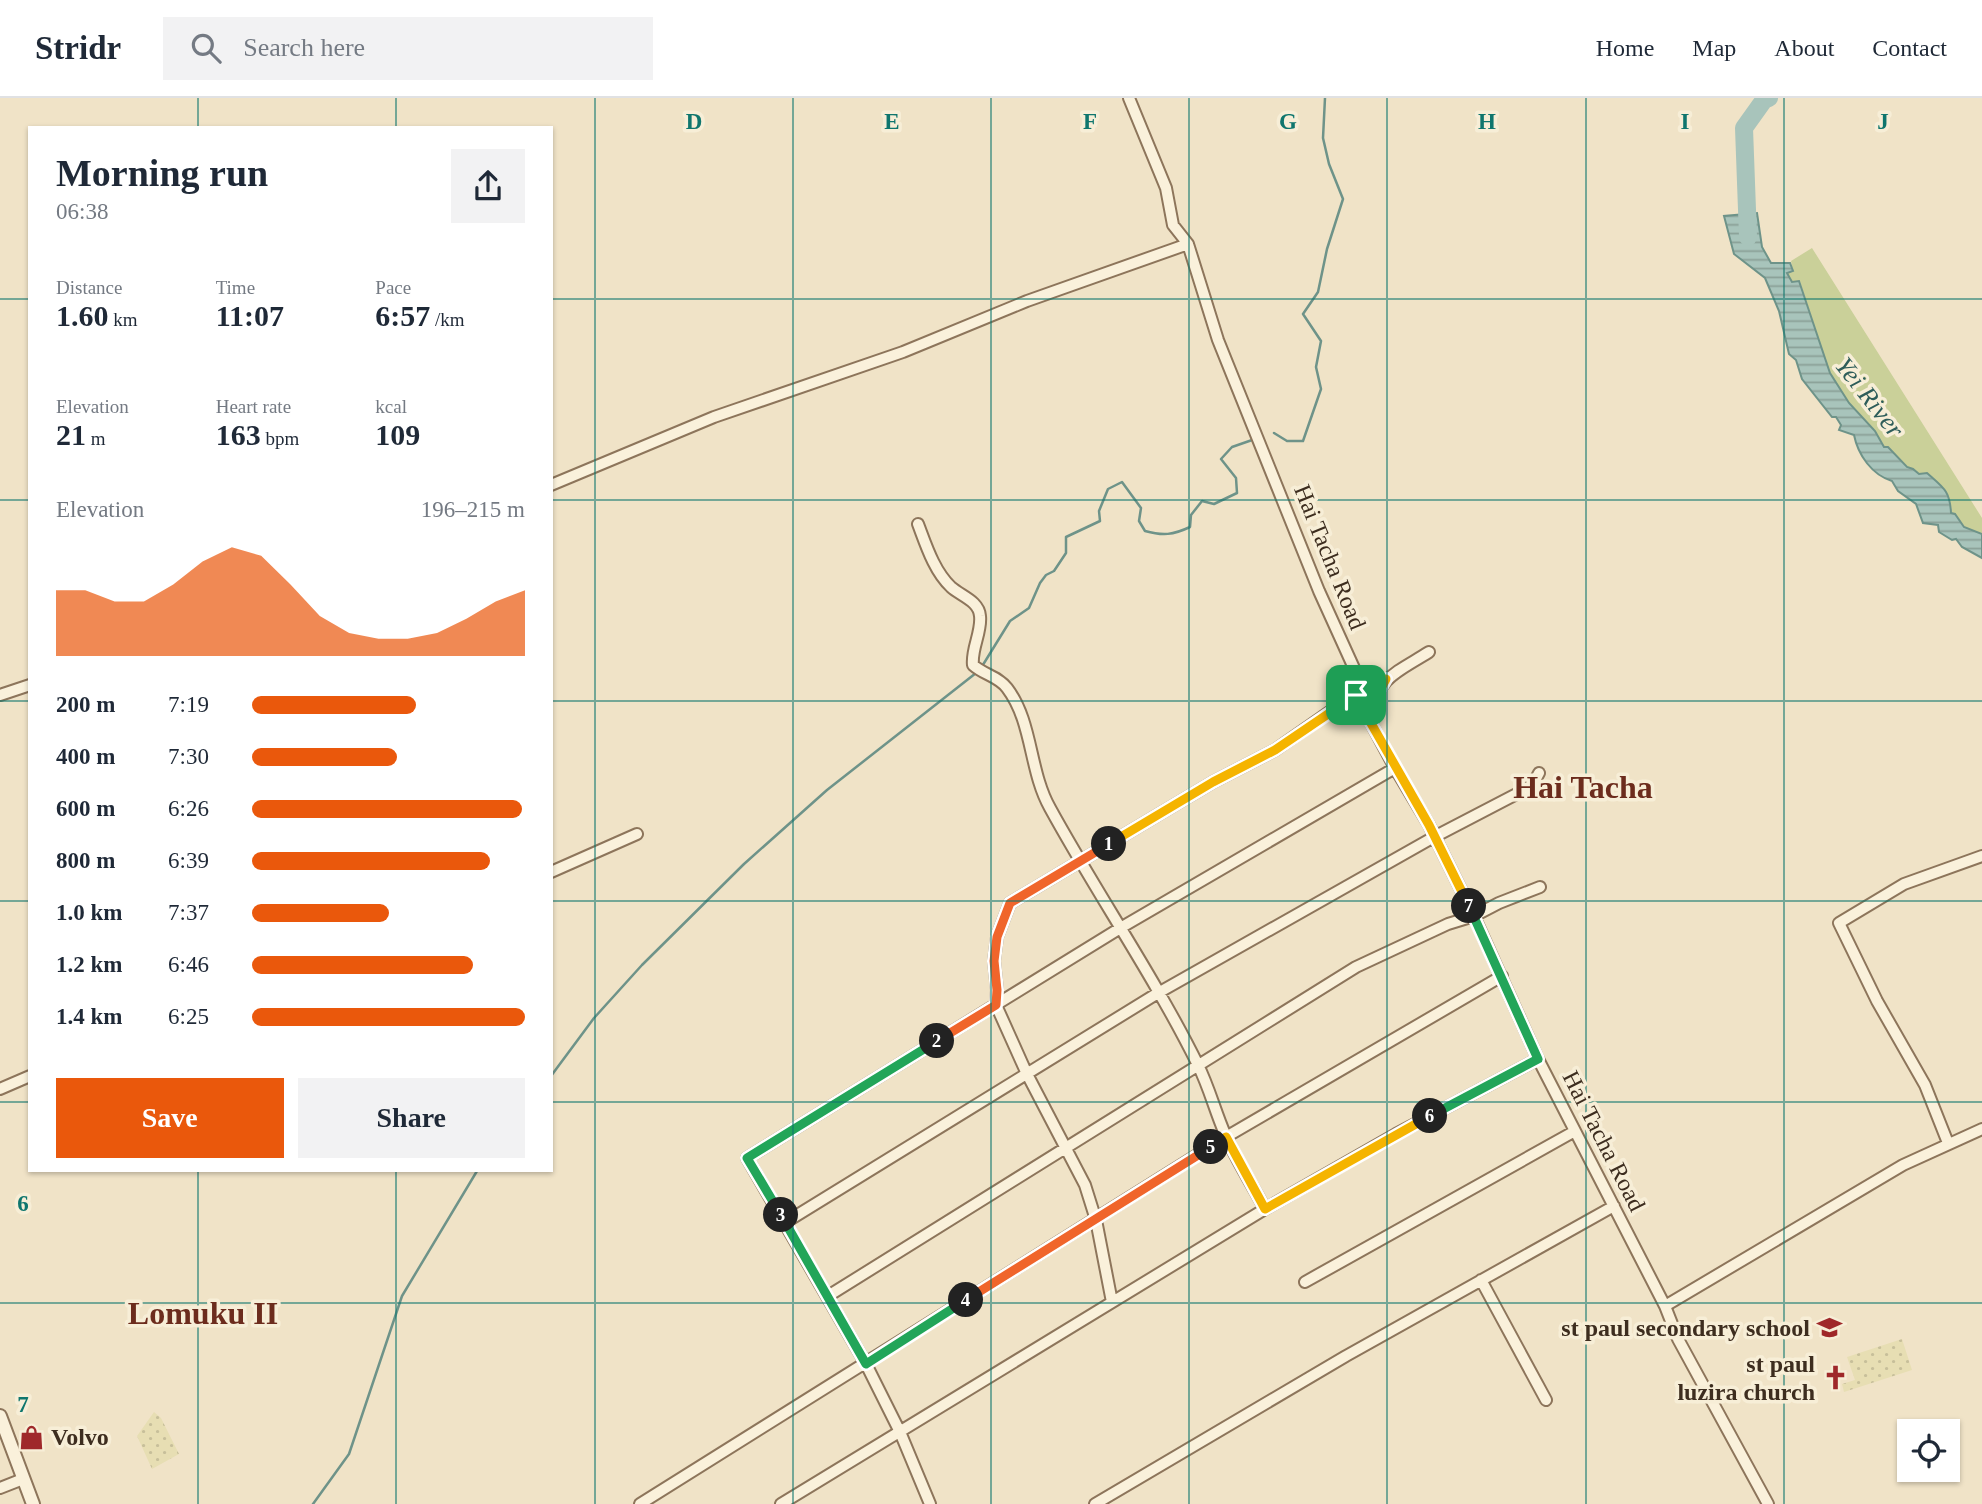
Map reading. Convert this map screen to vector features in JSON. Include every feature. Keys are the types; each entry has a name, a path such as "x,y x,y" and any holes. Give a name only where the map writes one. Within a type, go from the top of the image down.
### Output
{"street":[{"name":"Hai Tacha Road","path":"1129,98 1166,188 1173,225 1188,244 1219,340 1319,591 1358,677 1356,695 1474,916 1538,1059 1665,1306 1678,1339 1768,1504"},
{"path":"553,484 714,418 903,352 1027,301 1188,244"},
{"path":"918,524 930,556 948,584 978,609 981,617 974,664 979,670 1000,680 1015,700 1047,804 1122,927 1198,1066 1226,1137 1265,1209"},
{"path":"1112,1302 1096,1220 1085,1185 1027,1074 996,1005 994,961 997,937 1010,903 1213,782 1275,750 1368,685 1386,679 1429,652"},
{"path":"1368,718 1386,679"},
{"path":"0,695 28,686"},
{"path":"930,1504 900,1432 866,1364 747,1158 1122,927 1395,768"},
{"path":"786,1222 1158,993 1434,837 1532,786 1539,773"},
{"path":"553,871 637,834"},
{"path":"1948,1143 1924,1084 1877,1001 1839,923 1904,884 1982,856"},
{"path":"828,1296 1356,967 1448,924 1474,916 1540,887"},
{"path":"640,1504 1226,1137 1502,976"},
{"path":"780,1504 1265,1209 1396,1134 1538,1059"},
{"path":"0,1089 28,1077"},
{"path":"1665,1306 1903,1165 1982,1129"},
{"path":"1305,1282 1575,1131"},
{"path":"1095,1504 1614,1206"},
{"path":"1481,1280 1546,1400"},
{"path":"0,1416 33,1504"},
{"path":"0,1488 23,1479"}],"shaded area":[{"path":"1902,1339 1912,1370 1844,1392 1842,1384 1855,1380 1847,1357"},
{"path":"154,1412 161,1418 179,1454 152,1469 137,1436"}],"green space":[{"path":"1812,248 1982,518 1982,534 1964,527 1919,474 1907,468 1888,447 1884,447 1875,431 1849,403 1830,373 1800,282 1792,282 1787,273 1793,271 1791,261"}],"water":[{"path":"1757,213 1762,247 1771,263 1790,263 1793,271 1787,273 1792,282 1799,281 1830,373 1849,403 1875,431 1884,447 1888,447 1907,467 1919,474 1927,473 1942,486 1949,500 1951,513 1955,514 1964,527 1982,534 1982,558 1962,547 1956,539 1952,540 1939,532 1938,525 1923,523 1916,504 1898,491 1892,481 1872,469 1859,450 1854,435 1839,430 1841,425 1836,417 1832,417 1802,379 1796,360 1789,354 1779,311 1765,278 1734,254 1724,216"}],"waterway":[{"path":"1274,433 1287,441 1303,441 1321,389 1316,367 1321,341 1303,314 1318,292 1327,249 1343,199 1329,164 1323,138 1325,98"},
{"name":"Yei River","path":"1748,237 1744,128 1764,100 1769,98"},
{"path":"981,668 1010,621 1029,608 1040,583 1046,575 1054,571 1066,553 1066,537 1100,521 1099,511 1108,489 1122,482 1141,508 1139,521 1145,531 1163,534 1178,532 1190,527 1191,515 1202,501 1214,504 1237,493 1236,478 1221,459 1232,447 1255,439"},
{"path":"553,1073 594,1018 642,965 744,864 827,790 976,673"},
{"path":"313,1504 349,1454 402,1296 476,1172"}],"place":[{"name":"st paul secondary school","path":"1830,1328"},
{"name":"st paul luzira church","path":"1835,1378"},
{"name":"Volvo","path":"31,1437"}],"district":[{"name":"Hai Tacha","path":"1583,787"},
{"name":"Lomuku II","path":"203,1313"}],"route":[{"path":"1386,679 1368,718 1429,825 1502,976 1538,1059 1396,1134 1265,1209 1226,1137 866,1364 747,1158 996,1005 994,961 997,937 1010,903 1213,782 1275,750 1356,695 1368,685 1386,679"}]}
